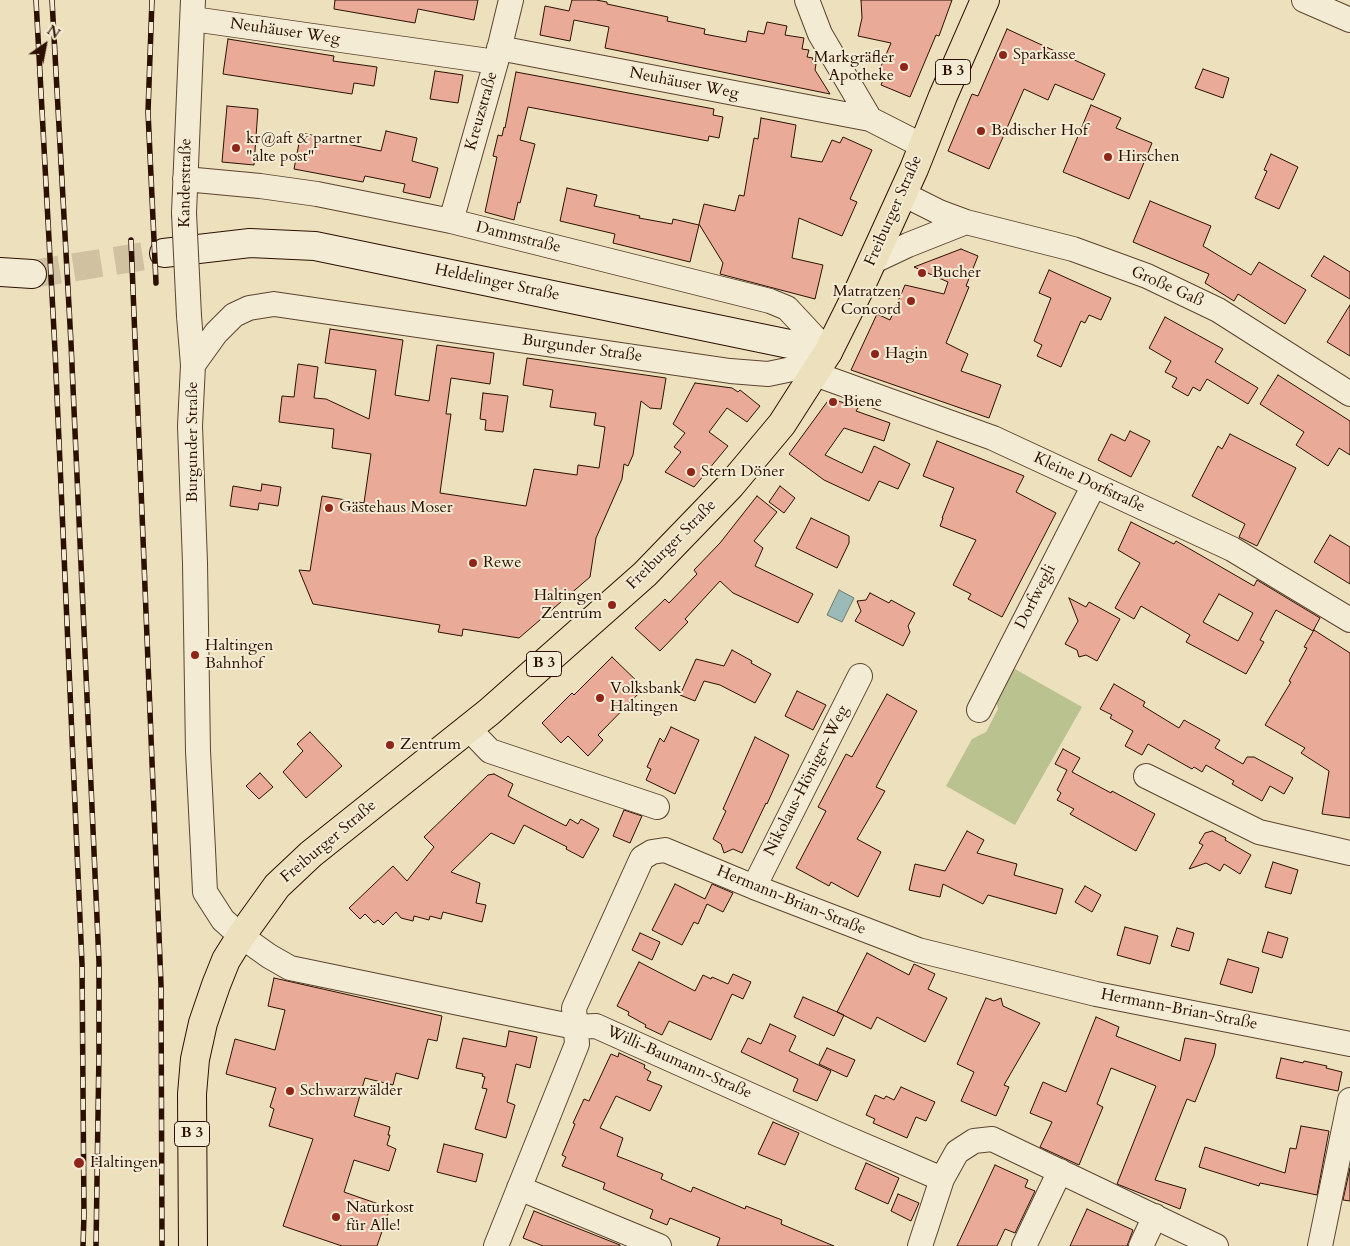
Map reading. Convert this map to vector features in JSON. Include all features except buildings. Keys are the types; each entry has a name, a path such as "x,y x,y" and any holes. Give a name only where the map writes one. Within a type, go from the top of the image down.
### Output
{"main road":[{"name":"Freiburger Straße","path":"193,1246 192,1094 195,1059 203,1023 216,984 226,960 241,936 278,886 311,854 469,729 618,598 672,547 731,485 782,424 821,363 872,262 924,146 943,96 985,0"}],"street":[{"name":"Kreuzstraße","path":"451,221 498,55 511,0"},
{"path":"807,0 820,34 870,119"},
{"path":"1304,0 1350,20"},
{"name":"Neuhäuser Weg","path":"193,9 498,55 870,119 924,146"},
{"name":"Kanderstraße","path":"193,9 184,213 189,316 194,365"},
{"name":"Dammstraße","path":"185,179 260,186 317,194 451,221 770,302 787,308 821,363"},
{"name":"Große Gaß","path":"902,194 938,212 966,222 1073,249 1147,276 1218,310 1350,394"},
{"path":"872,262 908,245 966,222"},
{"name":"Heldelinger Straße","path":"164,253 250,243 314,246 821,363"},
{"path":"0,272 32,274"},
{"name":"Burgunder Straße","path":"241,936 223,920 205,892 198,751 195,563 190,426 194,365 216,333 234,315 249,308 274,304 730,371 768,374 821,363"},
{"name":"Kleine Dorfstraße","path":"821,363 879,396 993,438 1232,549 1350,620"},
{"name":"Dorfwegli","path":"979,710 1094,485"},
{"name":"Nikolaus-Höniger-Weg","path":"754,887 860,676"},
{"path":"469,729 490,751 657,807"},
{"path":"1146,776 1259,832 1350,853"},
{"name":"Hermann-Brian-Straße","path":"496,1246 577,1044 574,1008 642,858 652,852 665,850 754,887 918,950 1096,994 1350,1044"},
{"name":"Willi-Baumann-Straße","path":"241,936 268,956 290,968 575,1027 596,1026 942,1179"},
{"path":"1320,1246 1350,1100"},
{"path":"920,1246 942,1179 957,1152 974,1141 992,1139 1216,1246"},
{"path":"1024,1246 1060,1171"},
{"path":"519,1188 659,1246"},
{"path":"1141,1246 1155,1216"}],"green space":[{"path":"1006,664 1082,707 1015,825 946,786 972,739 986,732 998,709 993,688"}],"water":[{"path":"839,590 854,598 842,622 827,615"}],"tunnel":[{"path":"32,274 164,253"}],"railway":[{"path":"36,0 55,350 82,964 83,1246"},
{"path":"52,0 71,343 99,962 96,1246"},
{"path":"152,0 148,112 156,283"},
{"path":"131,240 161,985 162,1246"}],"place":[{"name":"Sparkasse","path":"1003,55"},
{"name":"Markgräfler Apotheke","path":"904,67"},
{"name":"Badischer Hof","path":"981,131"},
{"name":"kr@aft & partner \"alte post\"","path":"236,148"},
{"name":"Hirschen","path":"1108,157"},
{"name":"Bucher","path":"922,273"},
{"name":"Matratzen Concord","path":"911,301"},
{"name":"Hagin","path":"875,354"},
{"name":"Biene","path":"833,402"},
{"name":"Stern Döner","path":"691,472"},
{"name":"Gästehaus Moser","path":"329,508"},
{"name":"Rewe","path":"473,563"},
{"name":"Haltingen Zentrum","path":"612,605"},
{"name":"Haltingen Bahnhof","path":"195,655"},
{"name":"Volksbank Haltingen","path":"600,698"},
{"name":"Zentrum","path":"390,745"},
{"name":"Schwarzwälder","path":"290,1091"},
{"name":"Haltingen","path":"79,1163"},
{"name":"Naturkost für Alle!","path":"336,1217"}]}
